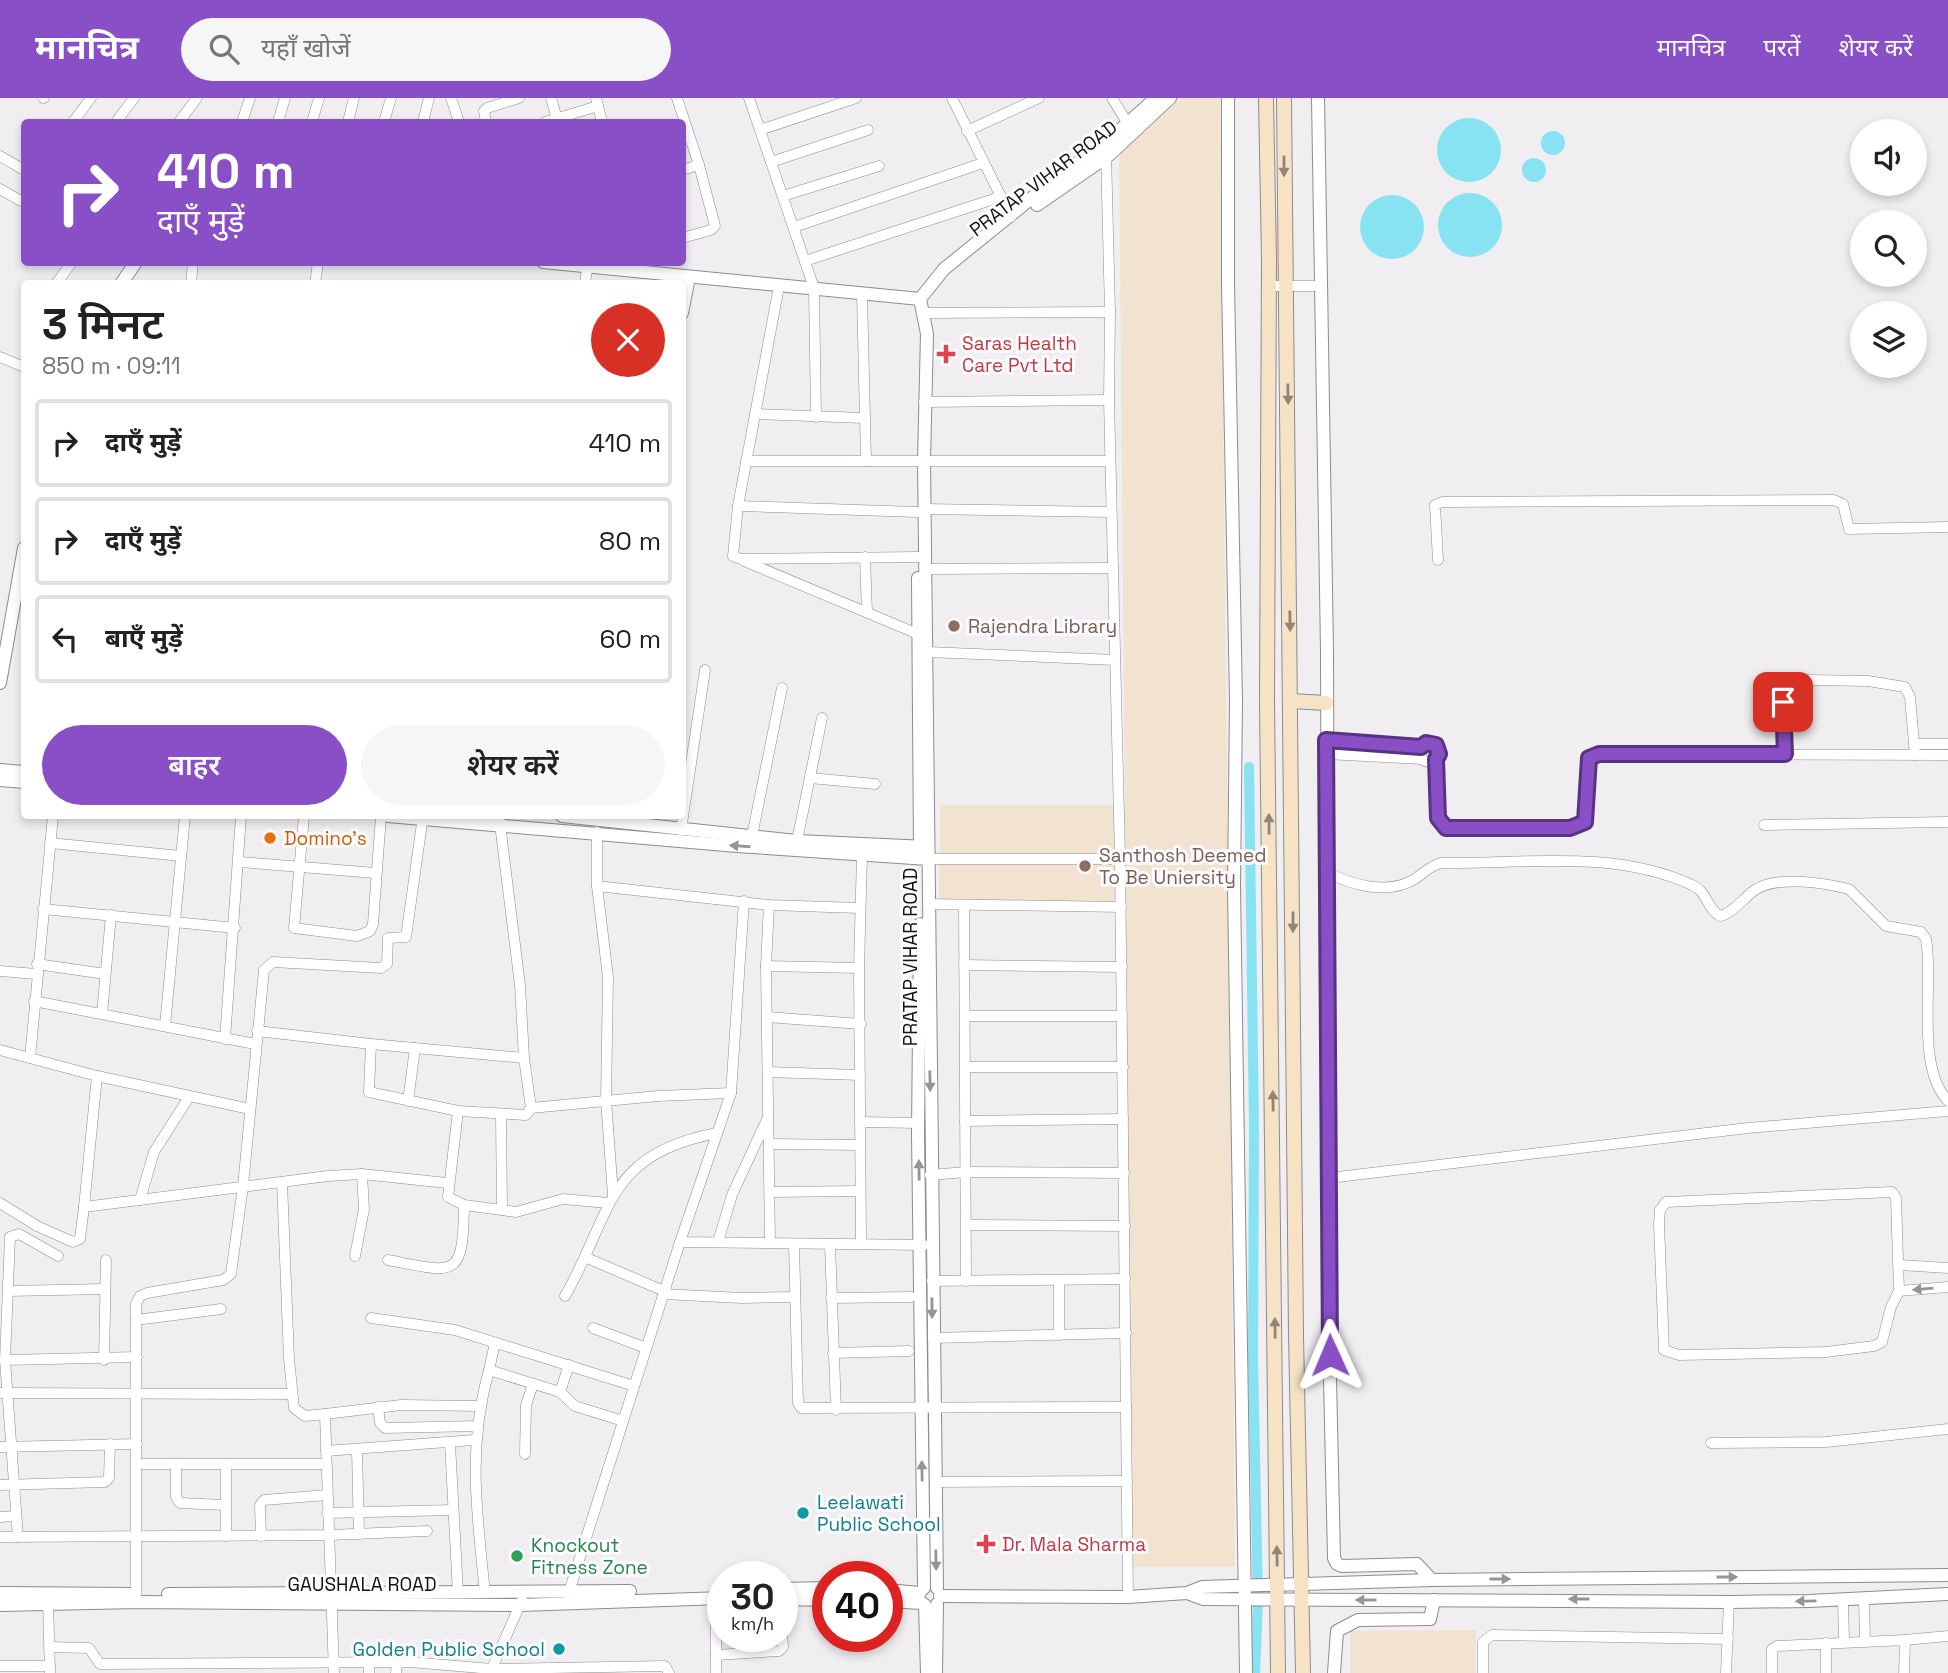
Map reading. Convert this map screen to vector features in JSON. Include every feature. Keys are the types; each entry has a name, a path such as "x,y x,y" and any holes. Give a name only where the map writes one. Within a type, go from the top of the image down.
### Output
{"main road":[{"path":"1266,98 1269,286 1260,1592 1278,1673"},
{"path":"1284,98 1303,1673"},
{"path":"1291,701 1326,703"}],"street":[{"path":"75,119 91,98"},
{"path":"118,119 134,98"},
{"path":"243,119 250,98"},
{"path":"279,119 285,98"},
{"path":"313,119 319,98"},
{"path":"349,119 354,98"},
{"path":"385,119 391,98"},
{"path":"424,119 429,98"},
{"path":"451,98 458,119"},
{"path":"485,119 484,111 488,108 519,98"},
{"path":"551,98 557,119 597,102 601,119"},
{"path":"677,98 684,119"},
{"path":"760,130 856,98"},
{"path":"952,98 982,163 1011,216"},
{"path":"967,131 1039,98"},
{"path":"1112,98 1128,124"},
{"name":"PRATAP VIHAR ROAD","path":"920,461 927,334 922,320 920,299 944,269 1011,216 1105,151 1128,124 1156,98"},
{"name":"PRATAP VIHAR ROAD","path":"934,283 948,276 1170,98"},
{"path":"1227,98 1236,701 1234,887 1260,1592 1246,1673"},
{"path":"1318,98 1335,1562 1342,1566 1417,1564 1432,1580"},
{"path":"752,99 814,288 816,416"},
{"path":"181,119 191,100"},
{"path":"686,125 715,226 711,230 686,234"},
{"path":"771,162 868,130"},
{"path":"1105,151 1110,312 1108,400 1121,859 1128,1597"},
{"path":"0,156 21,168"},
{"path":"794,228 982,163"},
{"path":"686,169 699,165"},
{"path":"783,196 879,166"},
{"path":"0,189 21,201"},
{"path":"805,261 1000,197"},
{"path":"573,266 643,268 680,279 814,288 920,299"},
{"path":"586,280 587,268"},
{"path":"779,286 738,506 733,551 737,558 918,634"},
{"path":"1269,286 1320,286"},
{"path":"862,293 866,461"},
{"path":"922,320 1110,312"},
{"name":"PRATAP VIHAR ROAD","path":"922,320 918,336 921,511 918,634 924,736"},
{"path":"0,356 21,366"},
{"path":"924,402 1108,400"},
{"path":"755,414 864,418"},
{"path":"746,461 1110,461"},
{"path":"1438,560 1435,505 1442,502 1834,500 1843,504 1849,528 1948,527"},
{"path":"738,506 1111,512"},
{"name":"PRATAP VIHAR ROAD","path":"921,511 926,569 928,652 924,736 918,1123 926,1245 929,1597 936,1673"},
{"path":"865,557 867,612"},
{"path":"737,558 919,557"},
{"path":"0,683 21,565"},
{"path":"926,569 1113,568"},
{"path":"928,652 1115,660"},
{"path":"686,797 705,670"},
{"path":"1810,680 1868,681 1905,687 1910,697 1914,750"},
{"path":"752,836 782,688"},
{"path":"1783,702 1785,754"},
{"path":"797,841 822,718"},
{"path":"1326,747 1421,747 1426,743 1436,745 1439,754 1436,759 1438,818 1446,828 1570,828 1585,822 1589,758 1599,754 1785,754 1914,750 1948,744"},
{"path":"1326,747 1422,759 1427,762 1436,759"},
{"path":"1421,747 1422,759"},
{"path":"1914,750 1948,755"},
{"path":"0,770 21,772"},
{"path":"810,778 875,783"},
{"path":"0,779 21,782"},
{"path":"30,1058 53,819"},
{"path":"165,1026 185,819"},
{"path":"225,1039 240,862 241,819"},
{"path":"303,819 294,928 357,936 370,931 373,924 381,819"},
{"path":"136,1598 136,1320 140,1296 229,1278 243,1186 255,1044 267,964 282,962 381,968 387,964 388,938 406,937 422,819"},
{"path":"474,819 681,830 924,853"},
{"path":"681,830 683,819"},
{"path":"371,1044 369,1092 458,1111 526,1115 531,1108 524,1058 520,985 500,820"},
{"path":"1764,825 1948,822"},
{"path":"588,823 862,855 924,853 1121,859"},
{"path":"588,823 608,978 606,1100 610,1199"},
{"path":"50,843 181,856"},
{"name":"PRATAP VIHAR ROAD","path":"924,853 928,904 930,1175 926,1245 932,1281 933,1338 927,1409 935,1482 927,1673"},
{"path":"861,1242 859,908 862,855"},
{"path":"240,862 375,873"},
{"path":"1327,872 1360,885 1390,886 1410,882 1429,867 1441,863 1616,863 1695,886 1720,916 1728,914 1758,888 1772,883 1849,890 1886,926 1921,933 1926,939 1927,1030 1936,1078 1948,1101"},
{"path":"597,886 769,905 859,908"},
{"path":"568,1597 663,1293 731,1093 744,901"},
{"path":"928,904 1121,907"},
{"path":"769,905 766,1017 771,1242"},
{"path":"964,905 967,1281"},
{"path":"43,909 234,928"},
{"path":"102,1014 111,915"},
{"path":"766,965 859,968"},
{"path":"964,965 1122,967"},
{"path":"0,971 37,969 105,974"},
{"path":"34,1001 255,1044"},
{"path":"964,1017 1122,1016"},
{"path":"766,1017 861,1024"},
{"path":"257,1031 524,1058"},
{"path":"408,1101 415,1048"},
{"path":"0,1050 97,1076 250,1109"},
{"path":"965,1067 1123,1067"},
{"path":"768,1072 860,1075"},
{"path":"0,1203 73,1242 80,1238 97,1076"},
{"path":"531,1108 606,1100 731,1093"},
{"path":"140,1200 154,1152 189,1097"},
{"path":"458,1111 447,1197 464,1205 516,1212 563,1199 610,1199"},
{"path":"1329,1178 1748,1128 1948,1111"},
{"path":"501,1115 502,1210"},
{"path":"718,1241 732,1195 768,1116"},
{"path":"965,1121 1123,1119"},
{"path":"860,1122 918,1123"},
{"path":"565,1296 587,1258 610,1199 624,1178 667,1148 717,1133"},
{"path":"769,1144 860,1145"},
{"path":"930,1175 966,1172 1124,1174"},
{"path":"84,1207 243,1186 362,1174 447,1183"},
{"path":"355,1256 363,1209 362,1174"},
{"path":"282,1182 292,1394 299,1413 305,1416 378,1407 481,1406"},
{"path":"770,1192 860,1191"},
{"path":"1892,1192 1896,1198 1899,1291 1891,1307 1885,1338 1874,1346 1826,1352 1667,1353 1662,1338 1660,1210 1670,1200 1892,1192"},
{"path":"388,1260 431,1269 452,1266 460,1258 463,1248 464,1205"},
{"path":"966,1226 1125,1226"},
{"path":"18,1536 12,1447 4,1393 12,1234 19,1234 58,1256"},
{"path":"680,1242 861,1242 926,1245"},
{"path":"794,1244 798,1403 804,1409 1126,1407"},
{"path":"830,1244 836,1410"},
{"path":"587,1258 663,1293 794,1297"},
{"path":"104,1360 106,1260"},
{"path":"1899,1265 1948,1269"},
{"path":"932,1281 1125,1279"},
{"path":"1059,1280 1059,1335"},
{"path":"1899,1291 1948,1287"},
{"path":"8,1291 105,1289"},
{"path":"831,1298 911,1297"},
{"path":"136,1320 221,1309"},
{"path":"372,1318 455,1331 634,1386"},
{"path":"593,1328 646,1348"},
{"path":"933,1338 1126,1333"},
{"path":"485,1593 473,1466 474,1440 495,1343"},
{"path":"833,1353 909,1351"},
{"path":"5,1360 104,1360 137,1357"},
{"path":"560,1392 569,1365"},
{"path":"489,1370 560,1392 575,1406 623,1421"},
{"path":"525,1454 526,1405 533,1384"},
{"path":"4,1393 292,1394"},
{"path":"378,1407 380,1423 386,1428 477,1426"},
{"path":"325,1414 334,1668"},
{"path":"1711,1443 1826,1442 1948,1429"},
{"path":"326,1451 474,1440"},
{"path":"450,1443 458,1593"},
{"path":"0,1485 107,1480 110,1444"},
{"path":"0,1447 137,1444"},
{"path":"357,1450 359,1534"},
{"path":"137,1464 326,1464"},
{"path":"176,1464 176,1497 180,1503 225,1505"},
{"path":"226,1464 226,1536"},
{"path":"935,1482 1127,1482"},
{"path":"261,1536 261,1502 327,1495"},
{"path":"327,1513 453,1510"},
{"path":"0,1517 16,1516"},
{"path":"0,1537 261,1536 427,1531"},
{"path":"1260,1592 1301,1584 1432,1580 1948,1575"},
{"path":"1534,1578 1534,1599"},
{"path":"903,1599 929,1597 1128,1597 1186,1593 1202,1587 1260,1592 1302,1600 1729,1602 1843,1600 1948,1594"},
{"name":"GAUSHALA ROAD","path":"0,1593 49,1598 522,1599 707,1596"},
{"name":"GAUSHALA ROAD","path":"330,1597 485,1593 522,1599"},
{"path":"903,1593 929,1597"},
{"path":"0,1666 50,1669 49,1598"},
{"name":"GAUSHALA ROAD","path":"0,1605 49,1598"},
{"path":"491,1671 522,1599"},
{"path":"1864,1599 1866,1641"},
{"path":"1334,1673 1337,1631 1358,1620 1430,1619 1434,1600"},
{"path":"1843,1600 1844,1640"},
{"path":"1726,1673 1729,1602"},
{"path":"1483,1673 1483,1642 1492,1635 1728,1639"},
{"path":"1772,1673 1775,1647 1844,1640 1905,1640 1948,1636"},
{"path":"1904,1673 1905,1640"},
{"path":"1826,1643 1826,1673"},
{"path":"49,1647 89,1648 100,1664 397,1667 491,1671 665,1666 669,1673"},
{"path":"716,1652 716,1673"},
{"path":"716,1655 763,1652"}],"shaded area":[{"name":"Santhosh Deemed To Be Uniersity","path":"1172,98 1220,98 1235,1567 1130,1567 1126,901 939,901 940,805 1125,805 1119,149"},
{"path":"1476,1630 1476,1673 1350,1673 1350,1631"}],"water":[{"path":"1469,118 1481,120 1492,127 1499,138 1499,162 1492,173 1481,180 1469,182 1457,180 1446,173 1439,162 1437,150 1439,138 1446,127 1457,120"},
{"path":"1553,131 1564,138 1565,143 1558,154 1553,155 1542,148 1541,143 1548,132"},
{"path":"1534,158 1545,165 1546,170 1539,181 1534,182 1523,175 1522,170 1529,159"},
{"path":"1470,193 1482,195 1493,202 1500,213 1500,237 1493,248 1482,255 1470,257 1458,255 1447,248 1440,237 1438,225 1440,213 1447,202 1458,195"},
{"path":"1392,195 1404,197 1415,204 1422,215 1422,239 1415,250 1404,257 1392,259 1380,257 1369,250 1362,239 1360,227 1362,215 1369,204 1380,197"}],"waterway":[{"path":"1249,767 1254,1127 1253,1358 1258,1601 1255,1673"}],"place":[{"name":"Saras Health Care Pvt Ltd","path":"946,354"},
{"name":"Rajendra Library","path":"954,626"},
{"name":"Domino's","path":"270,838"},
{"name":"Santhosh Deemed To Be Uniersity","path":"1085,866"},
{"name":"Leelawati Public School","path":"803,1513"},
{"name":"Dr. Mala Sharma","path":"986,1544"},
{"name":"Knockout Fitness Zone","path":"517,1556"},
{"name":"Golden Public School","path":"559,1649"}],"route":[{"path":"1330,1355 1326,740 1421,747 1426,743 1436,745 1439,754 1436,759 1438,818 1446,828 1570,828 1585,822 1589,758 1599,754 1785,754 1783,702"}]}
